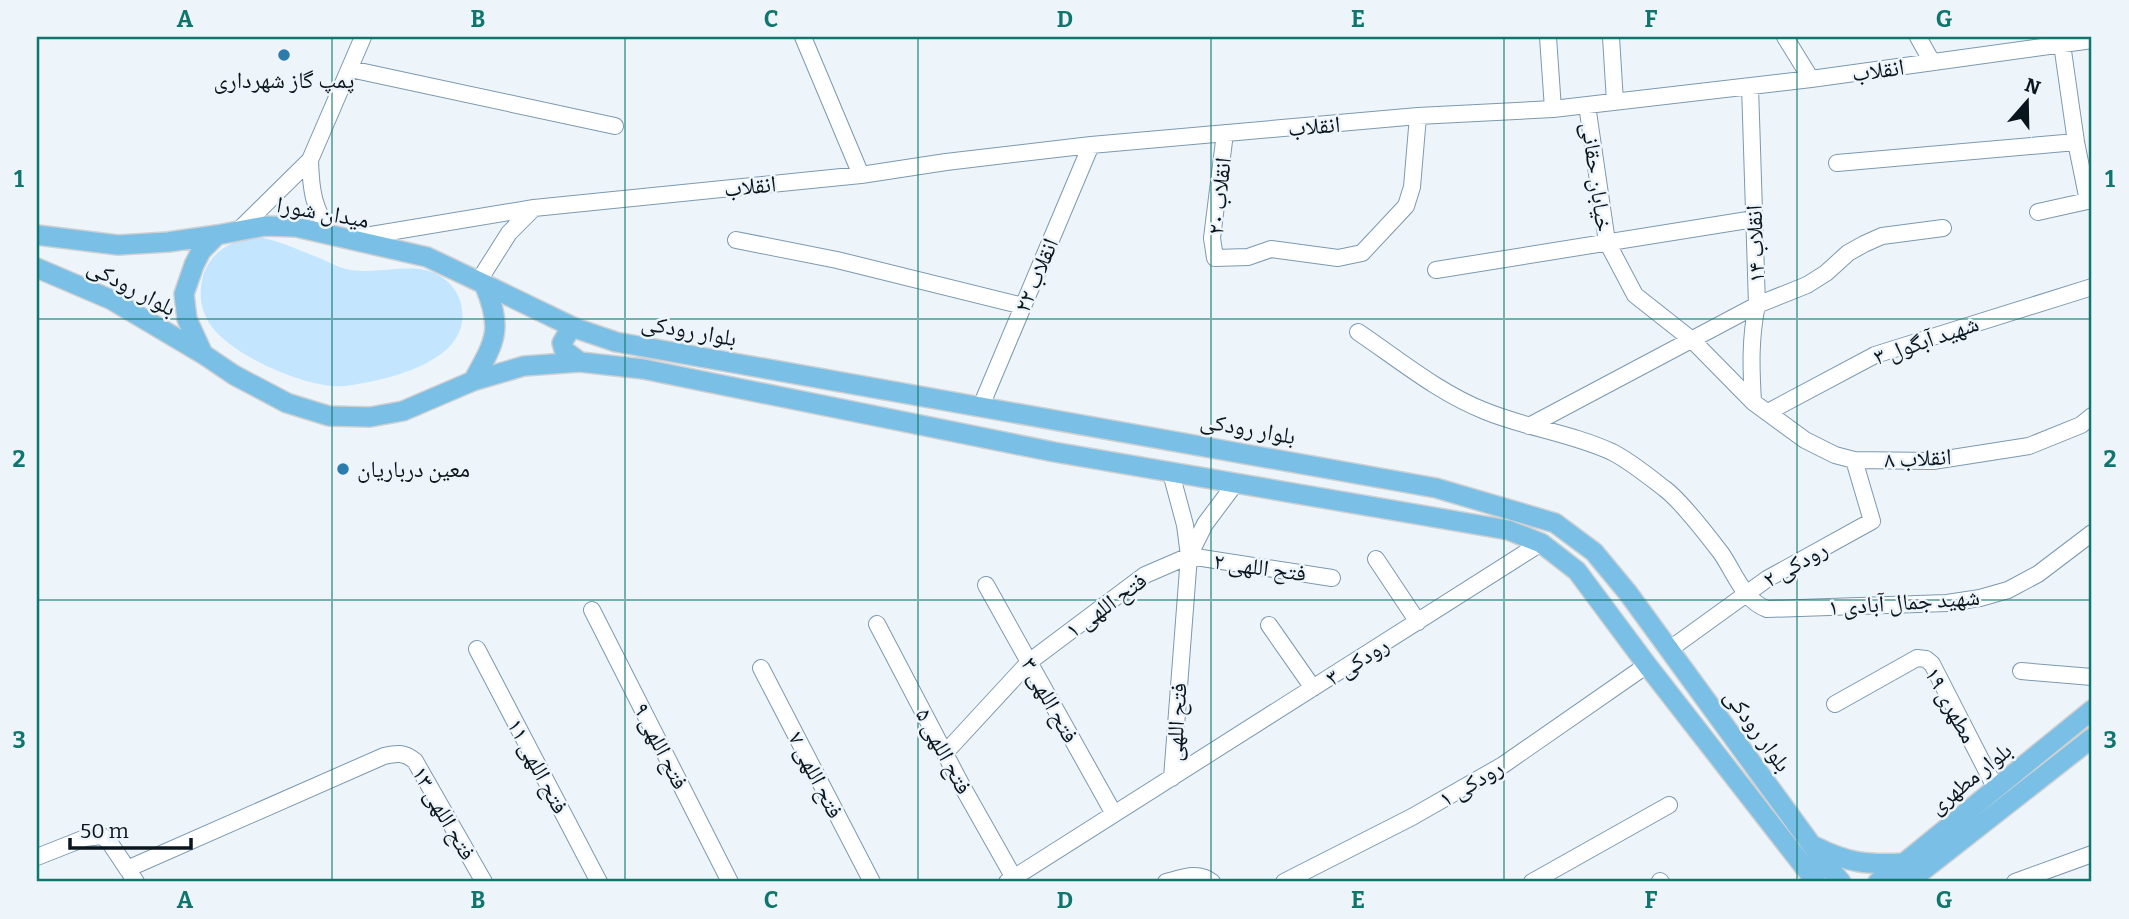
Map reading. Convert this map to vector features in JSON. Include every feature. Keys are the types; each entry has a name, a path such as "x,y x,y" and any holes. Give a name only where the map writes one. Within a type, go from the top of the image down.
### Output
{"main road":[{"name":"میدان شورا","path":"217,235 265,226 296,227 427,257 481,283"},
{"name":"بلوار رودکی","path":"37,235 118,245 217,235"},
{"path":"217,235 201,251 184,294 187,320 203,354 234,375 287,403 329,416 370,417 403,411 473,381 491,350 496,329 495,309 481,283"},
{"name":"بلوار رودکی","path":"37,268 112,299 203,354"},
{"name":"بلوار رودکی","path":"481,283 575,328 616,342 1436,488 1555,523 1594,552 1628,593 1841,882"},
{"path":"575,328 569,331 562,343 564,350 580,362"},
{"name":"بلوار رودکی","path":"473,381 524,366 580,362 643,369 1054,452 1508,530 1541,543 1577,571 1816,882"},
{"name":"بلوار مطهری","path":"1878,882 1908,877 1996,789 2092,710"},
{"name":"بلوار مطهری","path":"1925,858 2092,738"},
{"path":"1812,845 1851,862 1876,864 1908,877"},
{"path":"1789,849 1800,882"}],"street":[{"path":"240,229 310,160 363,37"},
{"path":"803,37 861,175"},
{"path":"1548,37 1553,108"},
{"path":"1611,37 1615,102"},
{"path":"1785,37 1811,79"},
{"path":"1918,37 1932,62"},
{"name":"انقلاب","path":"338,238 534,208 861,175 1091,145 1418,116 1615,102 1932,62 2001,45 2062,44 2092,40"},
{"path":"2038,212 2090,200 2076,142 2062,44"},
{"path":"350,69 615,126"},
{"name":"انقلاب ۱۴","path":"1750,86 1757,305 1752,329 1753,402"},
{"name":"خیابان حقانی","path":"1587,105 1607,242 1635,295 1692,340 1753,402"},
{"name":"انقلاب ۲۰","path":"1225,133 1212,238 1216,258 1248,257 1271,249 1338,258 1362,253 1406,206 1412,187 1418,116"},
{"path":"1838,163 2076,142"},
{"name":"انقلاب ۲۲","path":"981,406 1091,145"},
{"path":"310,160 311,188 316,210 338,238"},
{"path":"481,283 509,233 534,208"},
{"path":"1436,270 1754,219"},
{"path":"1528,426 1757,305 1807,285 1849,253 1882,236 1943,228"},
{"path":"736,240 837,260 1023,306"},
{"name":"شهید آبگول ۳","path":"1768,412 1875,355 2092,287"},
{"path":"1358,332 1455,397 1483,411 1615,453 1668,491 1721,554 1745,593"},
{"name":"انقلاب ۸","path":"1753,402 1805,440 1835,455 1854,460 1933,461 2029,446 2089,426"},
{"name":"رودکی ۲","path":"1670,649 1745,593 1871,521 1854,460"},
{"path":"1171,473 1185,525 1189,556"},
{"path":"1189,556 1205,524 1235,484"},
{"name":"شهید جمال آبادی ۱","path":"1745,593 1756,605 1782,610 1947,603 1980,598 2008,590 2038,574 2092,533"},
{"name":"رودکی ۳","path":"1172,778 1541,543"},
{"name":"فتح اللهی ۲","path":"1189,556 1332,578"},
{"name":"فتح اللهی ۱","path":"945,753 1029,662 1144,575 1189,556"},
{"name":"فتح اللهی","path":"1010,880 1172,778 1189,556"},
{"path":"1376,559 1418,622"},
{"name":"فتح اللهی ۳","path":"986,585 1114,814"},
{"name":"فتح اللهی ۹","path":"592,610 730,882"},
{"name":"فتح اللهی ۵","path":"877,624 1010,880"},
{"path":"1269,625 1314,688"},
{"name":"فتح اللهی ۱۱","path":"477,649 599,882"},
{"name":"مطهری ۱۹","path":"1835,704 1917,658 1926,659 1996,789"},
{"name":"رودکی ۱","path":"1284,882 1412,817 1503,765 1647,665"},
{"name":"فتح اللهی ۷","path":"761,668 872,882"},
{"path":"2021,671 2092,677"},
{"name":"فتح اللهی ۱۳","path":"132,876 384,756 397,753 407,754 415,761 484,882"},
{"path":"1532,882 1669,805"},
{"path":"37,857 85,838 102,836 110,843 132,876"},
{"path":"2015,882 2092,854"},
{"path":"1166,882 1190,876 1201,876 1212,882"}],"shaded area":[{"path":"252,236 279,242 346,269 430,271 448,282 458,295 462,310 461,328 452,344 421,366 401,374 362,383 329,386 268,367 230,344 216,332 204,313 201,302 202,279 207,265 217,253"}],"place":[{"name":"پمپ گاز شهرداری","path":"284,55"},
{"name":"معین درباریان","path":"343,469"}]}
